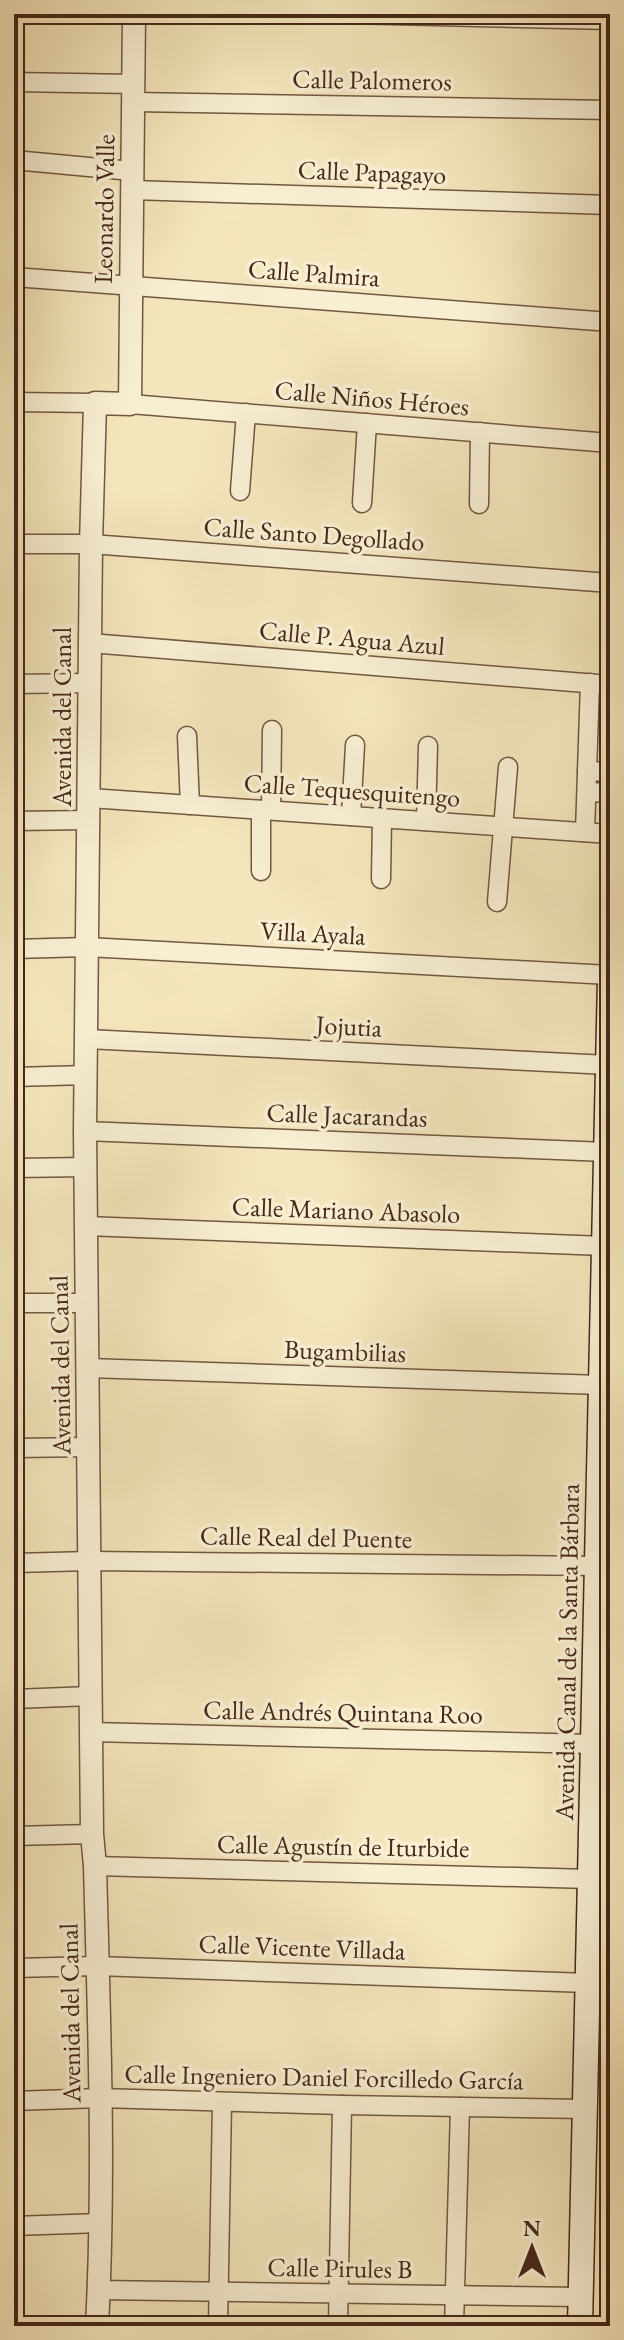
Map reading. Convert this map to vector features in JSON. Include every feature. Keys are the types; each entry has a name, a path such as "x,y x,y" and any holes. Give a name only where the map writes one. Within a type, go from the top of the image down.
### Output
{"main road":[{"name":"Avenida Canal de la Santa Bárbara","path":"580,2326 610,977"}],"street":[{"name":"Leonardo Valle","path":"130,404 134,14"},
{"path":"348,14 610,20"},
{"name":"Calle Palomeros","path":"14,82 133,93 610,110"},
{"name":"Calle Papagayo","path":"14,160 132,181 610,205"},
{"name":"Calle Palmira","path":"14,277 610,322"},
{"path":"14,402 130,404"},
{"name":"Avenida del Canal","path":"95,403 85,1131 92,1834 100,2098 101,2223 97,2326"},
{"name":"Calle Niños Héroes","path":"130,404 610,443"},
{"path":"240,491 246,413"},
{"path":"362,503 367,423"},
{"path":"479,504 480,432"},
{"name":"Calle Santo Degollado","path":"14,544 91,544 610,583"},
{"name":"Calle P. Agua Azul","path":"90,643 610,685"},
{"path":"14,684 90,683"},
{"path":"585,832 590,683"},
{"path":"261,871 272,730"},
{"path":"187,736 190,805"},
{"path":"351,816 355,745"},
{"path":"426,821 428,746"},
{"path":"497,902 508,767"},
{"path":"587,771 610,772"},
{"path":"587,792 610,793"},
{"name":"Calle Tequesquitengo","path":"14,821 89,809 190,805 610,834"},
{"path":"381,879 382,818"},
{"name":"Villa Ayala","path":"14,949 87,947 610,977"},
{"name":"Jojutia","path":"87,1039 608,1065"},
{"path":"14,1077 87,1075"},
{"name":"Calle Jacarandas","path":"85,1131 608,1143"},
{"path":"14,1168 86,1167"},
{"name":"Calle Mariano Abasolo","path":"86,1226 604,1246"},
{"path":"14,1303 87,1303"},
{"name":"Bugambilias","path":"88,1368 601,1385"},
{"path":"14,1448 88,1447"},
{"name":"Calle Real del Puente","path":"14,1563 597,1566"},
{"path":"14,1699 91,1696"},
{"name":"Calle Andrés Quintana Roo","path":"91,1732 593,1744"},
{"path":"14,1836 92,1834"},
{"name":"Calle Agustín de Iturbide","path":"95,1866 590,1879"},
{"name":"Calle Vicente Villada","path":"14,1968 97,1966 588,1983"},
{"name":"Calle Ingeniero Daniel Forcilledo García","path":"14,2101 100,2098 585,2109"},
{"path":"218,2326 222,2102"},
{"path":"338,2326 342,2105"},
{"path":"454,2326 460,2107"},
{"path":"14,2226 101,2223"},
{"name":"Calle Pirules B","path":"99,2290 580,2297"}]}
